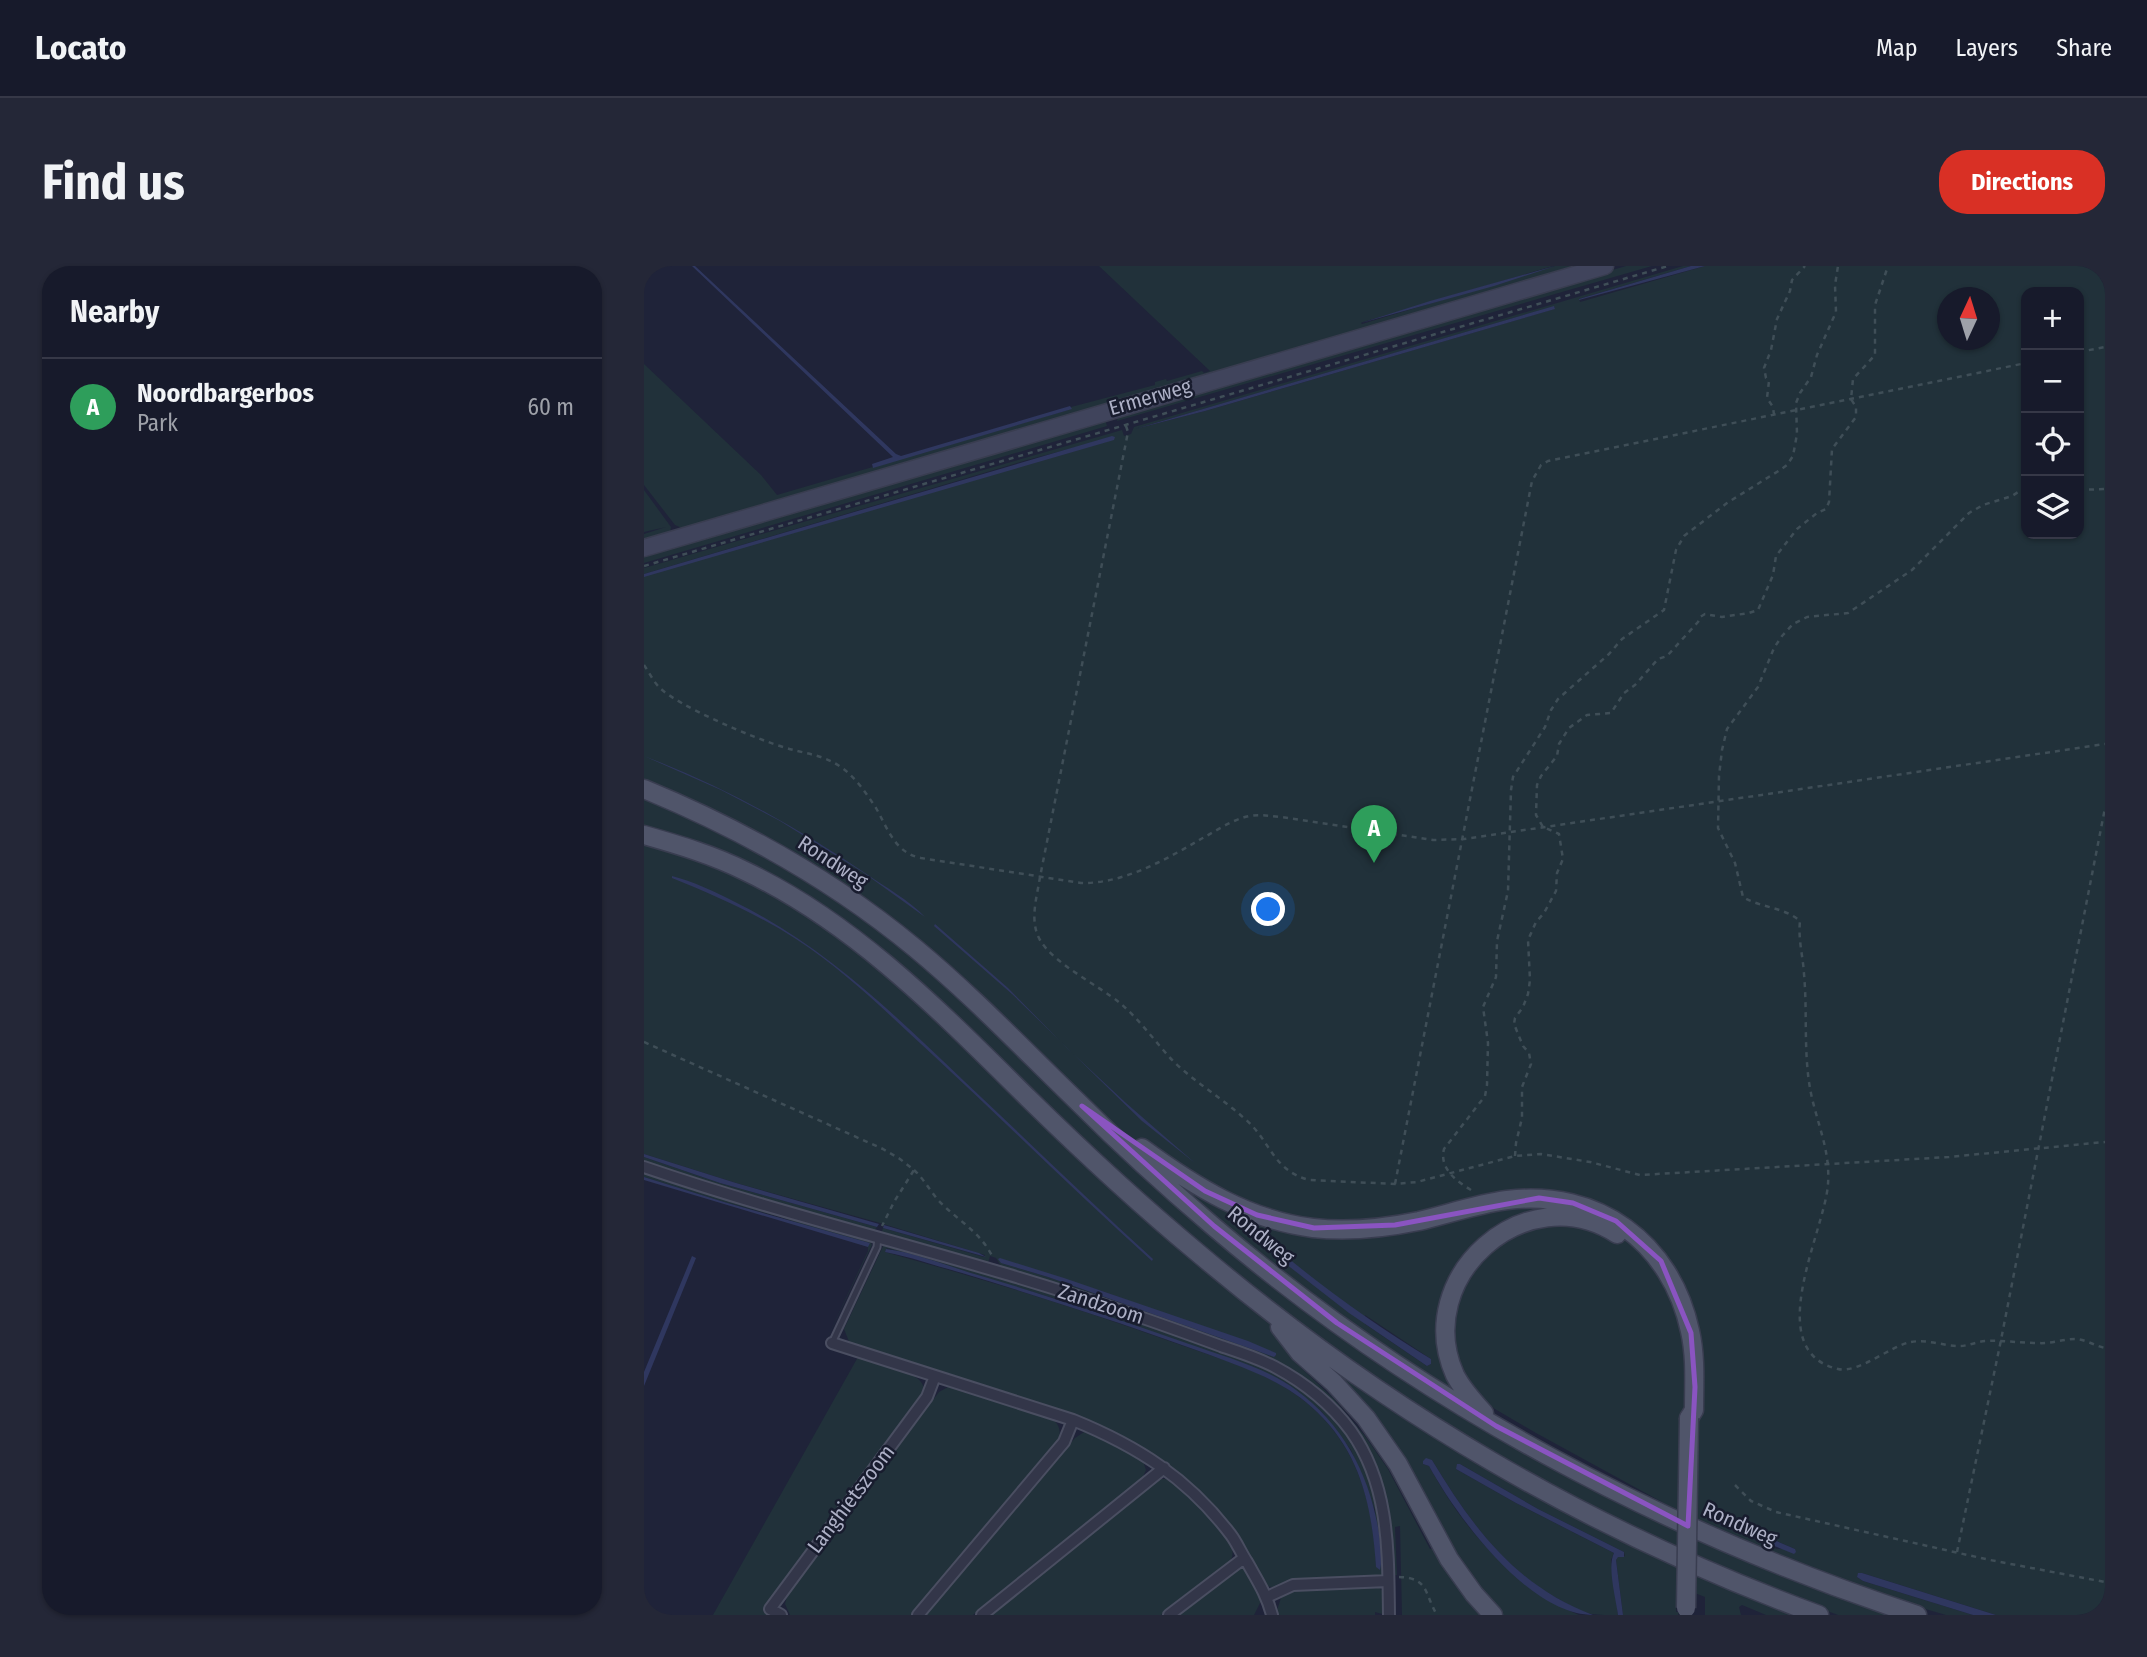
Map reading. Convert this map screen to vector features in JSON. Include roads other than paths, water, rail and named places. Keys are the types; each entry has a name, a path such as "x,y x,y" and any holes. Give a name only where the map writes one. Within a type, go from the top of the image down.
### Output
{"main road":[{"name":"Rondweg","path":"644,789 762,845 836,889 877,919 954,983 1082,1106 1214,1226 1337,1323 1386,1356 1496,1426 1581,1474 1674,1520 1768,1562 1917,1615"},
{"path":"644,835 718,858 748,872 820,915 858,942 912,988 1158,1219 1267,1310 1397,1403 1535,1488 1655,1549 1748,1589 1819,1615"},
{"path":"1082,1106 1205,1191 1257,1215 1314,1228 1371,1228 1395,1226 1478,1206 1522,1199 1554,1199 1601,1213 1642,1241 1661,1261 1679,1294 1691,1333 1694,1354 1689,1411 1686,1612"},
{"path":"1496,1426 1468,1395 1448,1356 1446,1327 1450,1297 1466,1265 1483,1247 1509,1228 1543,1219 1569,1218 1599,1225 1624,1239 1649,1263 1665,1290 1681,1331 1689,1411"},
{"path":"1267,1310 1300,1353 1334,1383 1366,1418 1398,1465 1449,1559 1493,1615"}],"street":[{"name":"Ermerweg","path":"644,548 1605,266"},
{"name":"Zandzoom","path":"644,1167 710,1189 1078,1296 1273,1365 1312,1390 1333,1409 1352,1432 1366,1457 1378,1485 1386,1528 1389,1615"},
{"path":"832,1343 1073,1420 1110,1435 1164,1468 1210,1510 1232,1537 1267,1597 1272,1615"},
{"name":"Langhietszoom","path":"781,1615 770,1609 927,1397 935,1376"},
{"path":"918,1615 1064,1442 1073,1420"},
{"path":"982,1615 1164,1468"},
{"path":"1169,1615 1244,1559"},
{"path":"1267,1597 1293,1585 1388,1579"}],"lane":[{"path":"832,1343 877,1247 878,1237"}],"water":[{"path":"692,266 901,456 1070,406 1072,409 873,468 872,464 893,457"},
{"path":"1555,266 1494,286 1361,323 1430,301"},
{"path":"1691,266 1705,266 1579,300 1579,299"},
{"path":"1554,306 1555,309 1135,429"},
{"path":"1115,437 1114,440 644,577 644,574"},
{"path":"644,756 702,780 785,823 839,856 896,894 925,917 864,873 780,821 721,790"},
{"path":"672,876 712,891 767,920 798,939 856,982 1153,1259 1152,1261 833,965 766,921"},
{"path":"935,924 1008,988 1060,1041 1012,994 934,926"},
{"path":"1073,1054 1126,1103 1195,1163 1142,1121"},
{"path":"644,1154 879,1224 877,1227 720,1183 644,1157"},
{"path":"644,1177 870,1243 868,1247 644,1180"},
{"path":"884,1225 979,1253 986,1257 883,1228"},
{"path":"1253,1232 1363,1315 1431,1359 1431,1364 1427,1366 1349,1313 1250,1236"},
{"path":"886,1249 920,1256 1110,1317 1244,1363 1284,1382 1328,1419 1352,1453 1375,1512 1381,1552 1380,1570 1376,1567 1371,1524 1362,1484 1345,1446 1317,1412 1293,1393 1253,1372 1187,1347 1002,1285 885,1252"},
{"path":"692,1256 696,1258 644,1386 644,1372"},
{"path":"998,1259 1248,1341 1276,1355 1274,1357 1001,1263"},
{"path":"1426,1458 1432,1460 1481,1531 1519,1571 1566,1603 1593,1615 1569,1611 1544,1599 1520,1581 1476,1536 1429,1466 1423,1464"},
{"path":"1457,1464 1624,1552 1624,1557 1618,1557 1616,1560 1623,1615 1618,1615 1613,1583 1611,1566 1614,1553 1456,1469"},
{"path":"1714,1514 1795,1549 1796,1552 1794,1554 1712,1521 1710,1516"},
{"path":"1858,1573 1996,1615 1973,1615 1863,1581 1857,1577"}],"place":[{"name":"Noordbargerbos","path":"1374,863"}]}
